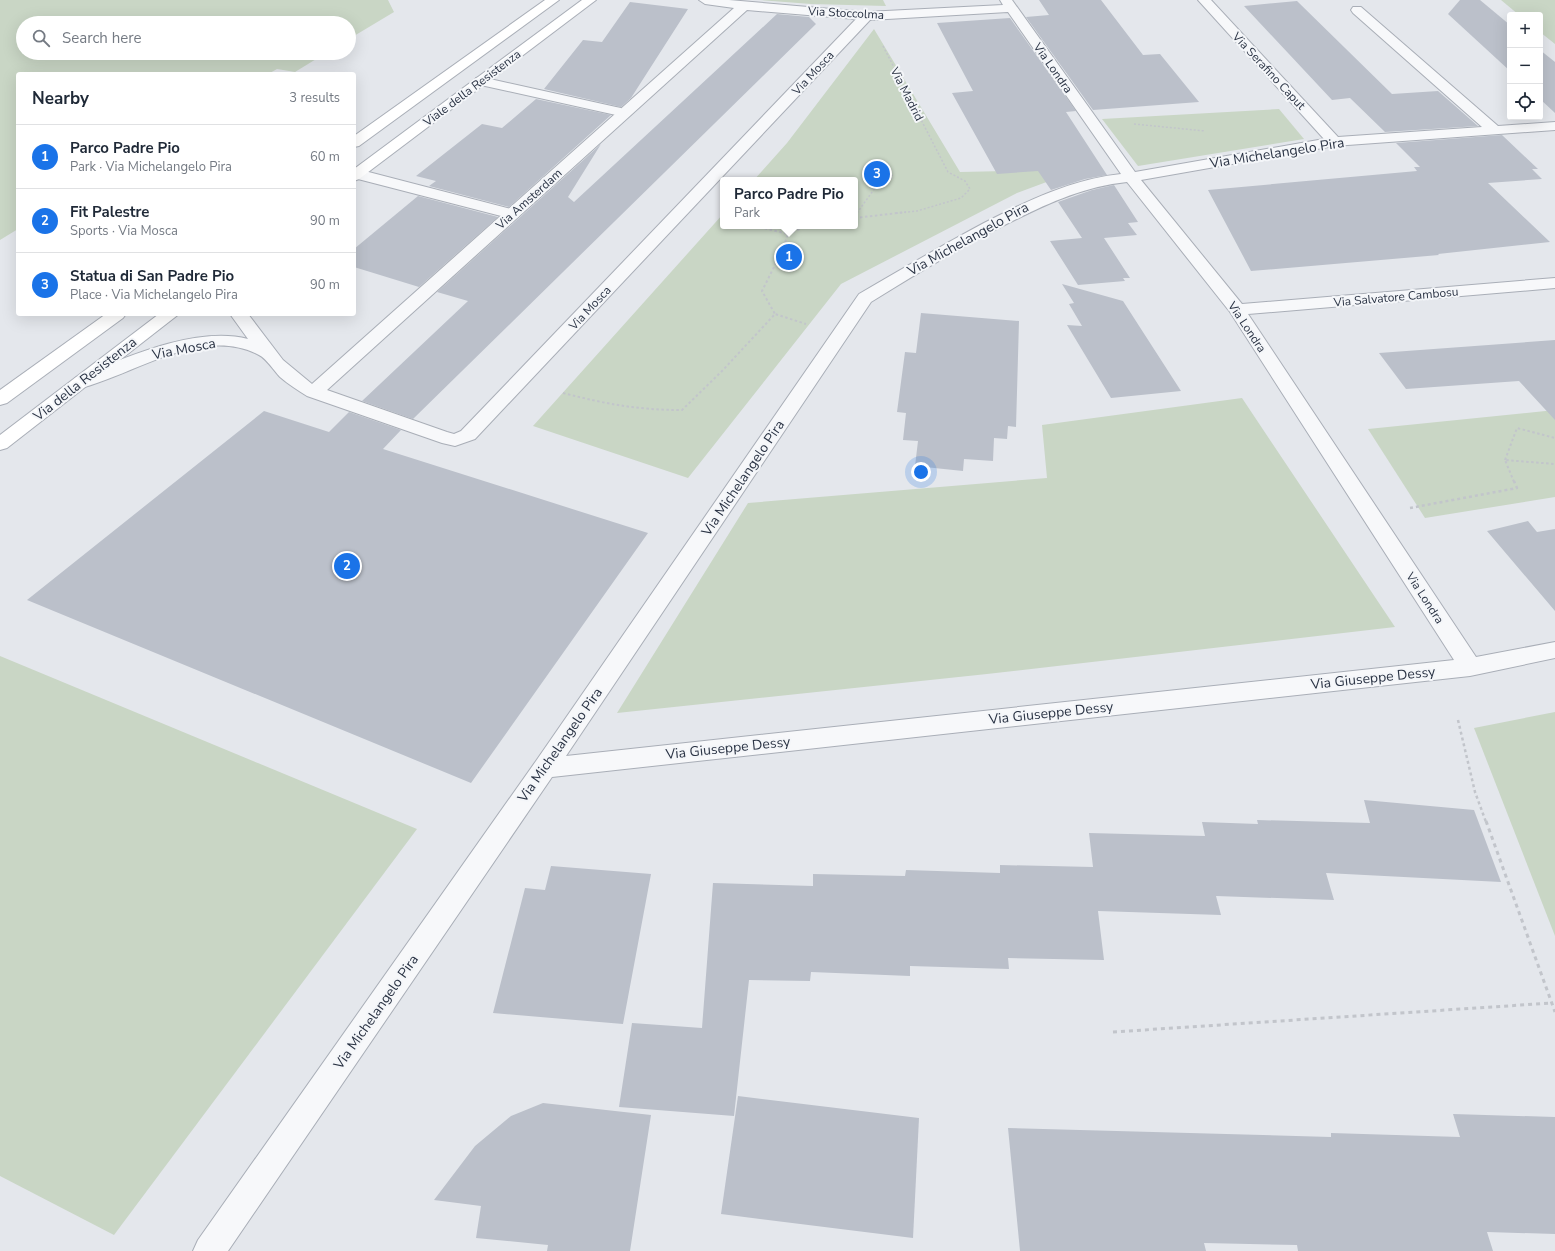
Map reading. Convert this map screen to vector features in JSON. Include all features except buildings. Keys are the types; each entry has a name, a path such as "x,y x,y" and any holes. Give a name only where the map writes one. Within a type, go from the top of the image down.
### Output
{"street":[{"name":"Viale della Resistenza","path":"356,142 553,0"},
{"name":"Viale della Resistenza","path":"356,174 590,0"},
{"name":"Via Stoccolma","path":"705,0 744,6 866,16 1008,4"},
{"name":"Via Serafino Caput","path":"1204,0 1334,142"},
{"name":"Via Londra","path":"1008,4 1131,177 1237,310 1470,667"},
{"name":"Via Amsterdam","path":"314,392 744,6"},
{"path":"1357,10 1494,131"},
{"name":"Via Mosca","path":"240,316 267,352 290,378 305,388 442,437 455,440 468,435 482,423 866,16"},
{"path":"481,81 616,111"},
{"name":"Via Michelangelo Pira","path":"209,1251 545,768 865,298 934,256 1039,201 1103,180 1131,177 1334,142 1555,126"},
{"path":"356,175 505,212"},
{"name":"Via Salvatore Cambosu","path":"1237,310 1555,283"},
{"path":"0,399 114,316"},
{"name":"Via della Resistenza","path":"0,444 167,316"},
{"name":"Via Mosca","path":"81,382 150,355 184,346 233,341 267,352"},
{"name":"Via Giuseppe Dessy","path":"545,768 1470,667 1555,650"}],"path":[{"name":"Via Madrid","path":"858,217 916,211 961,198 970,189 965,180 948,172 866,16"},
{"path":"1128,123 1211,132"},
{"path":"858,213 875,188 885,182 893,177 891,174 876,170 868,175 874,181 885,182"},
{"path":"768,229 788,234 800,229"},
{"path":"788,234 782,251 762,291 775,314 809,325"},
{"path":"563,393 609,405 648,410 682,410 723,370 775,314"},
{"path":"1405,510 1517,488 1505,460 1517,428 1555,438"},
{"path":"1505,460 1555,464"},
{"path":"1458,720 1475,792 1555,1012"},
{"path":"1113,1032 1552,1003"}],"green space":[{"path":"0,0 388,0 394,12 356,35 356,16 16,16 16,60 315,60 295,72 277,69 272,72 16,72 16,230 0,240"},
{"path":"760,0 883,0 886,6 811,4"},
{"path":"1501,0 1555,0 1555,44 1543,34 1543,12 1515,12"},
{"path":"874,29 960,172 1054,170 1060,177 1017,193 841,284 688,478 533,426 720,217 720,229 858,229 858,177 757,177 787,143"},
{"path":"1279,109 1304,139 1138,166 1102,119"},
{"path":"1242,398 1395,627 987,674 617,713 748,503 1047,478 1042,425"},
{"path":"1555,410 1555,497 1425,518 1368,429"},
{"path":"0,656 417,829 114,1235 0,1176"},
{"path":"1555,712 1555,936 1474,728"}],"place":[{"name":"Statua di San Padre Pio","path":"877,174"},
{"name":"Parco Padre Pio","path":"789,257"},
{"name":"Fit Palestre","path":"347,566"}]}
